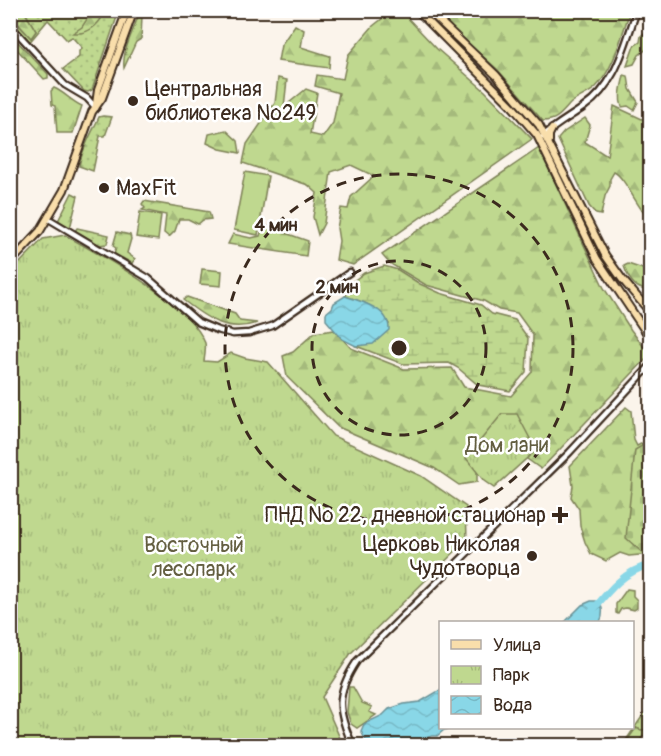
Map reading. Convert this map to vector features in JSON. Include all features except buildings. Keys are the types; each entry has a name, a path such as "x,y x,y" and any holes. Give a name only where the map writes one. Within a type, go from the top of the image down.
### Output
{"main road":[{"path":"10,263 33,240 49,219 64,189 127,10"},
{"path":"93,108 102,98 134,10"},
{"path":"417,10 549,141"},
{"path":"428,10 496,75 540,127 555,162 605,255 622,279 651,312"},
{"path":"489,83 494,81 496,75"},
{"path":"512,106 515,102 520,101"},
{"path":"552,129 549,141 555,162 597,259 648,335"},
{"path":"614,285 622,279"},
{"path":"648,335 646,324 651,319"}],"street":[{"path":"542,136 585,106 610,81 618,66 637,10"},
{"path":"12,29 65,85 87,98 93,99 98,92"},
{"path":"87,98 93,108"},
{"path":"540,127 546,130 552,129"},
{"path":"49,219 148,278 198,322 233,334 249,333 272,326 350,272"},
{"path":"353,746 343,723 340,698 343,685 357,661 568,453 651,366"}],"green space":[{"path":"11,10 24,11 36,31 31,38 11,16"},
{"path":"24,11 119,11 92,90 84,91 63,69 79,57 79,51 82,48 72,37 67,40 48,20 28,44 11,24 10,16 31,38 36,31"},
{"path":"392,11 401,11 437,49 485,91 532,139 353,265 336,260 339,241 337,228 341,208 348,209 351,197 374,176 351,165 331,172 324,223 318,235 313,217 317,193 308,185 243,163 247,144 275,103 278,78 287,80 284,107 306,89 317,93 310,134 323,137 333,123 339,93 315,86 317,75 343,79 348,55 373,26"},
{"path":"432,11 630,11 617,51 603,79 593,90 572,103 558,116 543,121 497,69"},
{"path":"97,12 101,19 96,26 86,32 73,33 82,27 89,16"},
{"path":"142,15 141,39 136,42 124,68 128,42 138,16"},
{"path":"295,25 304,30 301,47 330,56 329,68 278,61 281,45"},
{"path":"650,28 650,49 648,48 639,55 634,64 627,66 634,46 640,42 641,36"},
{"path":"17,41 48,74 48,78 44,79 13,45 13,42"},
{"path":"624,75 628,76 630,89 638,102 634,110 628,106 622,107 620,95"},
{"path":"54,88 82,106 73,133 57,133 55,106 52,105 51,91"},
{"path":"614,106 642,119 650,120 650,220 614,172 610,179 601,215 596,214 589,206 558,139 564,132 585,118 590,125 585,142 607,156"},
{"path":"99,117 112,117 105,136 100,136 93,171 79,166 82,153"},
{"path":"226,130 238,141 240,153 220,149 207,143 209,134"},
{"path":"539,148 604,288 650,355 541,469 523,456 537,447 524,432 477,468 477,482 459,485 434,468 338,427 287,377 283,356 293,352 314,333 334,330 351,348 404,369 452,368 464,387 511,396 532,372 533,335 517,313 499,310 484,301 426,285 389,263 382,255"},
{"path":"245,172 268,176 258,235 234,230"},
{"path":"72,193 78,196 70,228 58,221"},
{"path":"144,201 209,212 211,219 203,220 198,224 188,219 179,219 175,231 169,237 164,233 166,215 142,210 145,208 142,204"},
{"path":"140,212 161,215 158,240 136,237"},
{"path":"263,225 308,241 306,256 228,244 233,234 251,238 260,236"},
{"path":"77,228 109,235 107,244 99,245 75,231"},
{"path":"117,232 130,235 127,253 135,259 132,263 114,254 116,248 113,246"},
{"name":"Восточный лесопарк","path":"65,235 143,282 182,312 205,343 204,361 217,362 231,353 268,362 333,436 421,476 466,507 467,540 351,653 322,697 343,745 11,745 11,272 43,239"},
{"path":"628,264 648,272 650,294 635,285 627,275 624,266"},
{"path":"384,266 398,270 440,293 481,305 492,314 515,320 528,338 526,372 510,391 478,385 449,363 403,364 356,346 367,343 389,324 370,306 345,296 350,292 351,283 364,273"},
{"path":"202,269 222,271 221,286 200,284"},
{"path":"187,297 235,314 240,321 257,323 236,326 217,322 183,300"},
{"path":"626,407 631,411 634,440 637,446 650,439 650,554 629,556 620,553 606,561 591,554 585,542 580,526 579,509 571,497 573,486 570,466"},
{"name":"Дом лани","path":"502,414 517,414 536,450 494,488 484,481 466,458"},
{"path":"650,441 650,552 646,556 626,538 635,450"},
{"path":"627,589 633,590 637,608 634,610 621,609 618,614 616,604"},
{"path":"349,687 353,687 362,703 372,707 369,712 376,715 357,728 351,724 347,712"},
{"path":"650,705 650,729 636,728 622,746"},
{"path":"636,728 650,729 650,736 643,736 637,745 624,745"}],"water":[{"path":"345,296 366,303 380,311 388,323 389,330 373,344 356,346 342,339 326,320 326,313 334,303"},
{"path":"598,601 602,609 600,621 566,621 582,605"},
{"path":"439,691 439,729 449,729 437,736 404,745 368,745 361,731 364,724 383,715 389,709 420,702"}],"waterway":[{"path":"584,621 620,580 650,565"}],"place":[{"name":"Центральная библиотека №249","path":"133,101"},
{"name":"MaxFit","path":"104,188"},
{"name":"ПНД № 22, дневной стационар","path":"560,515"},
{"name":"Церковь Николая Чудотворца","path":"532,556"}]}
